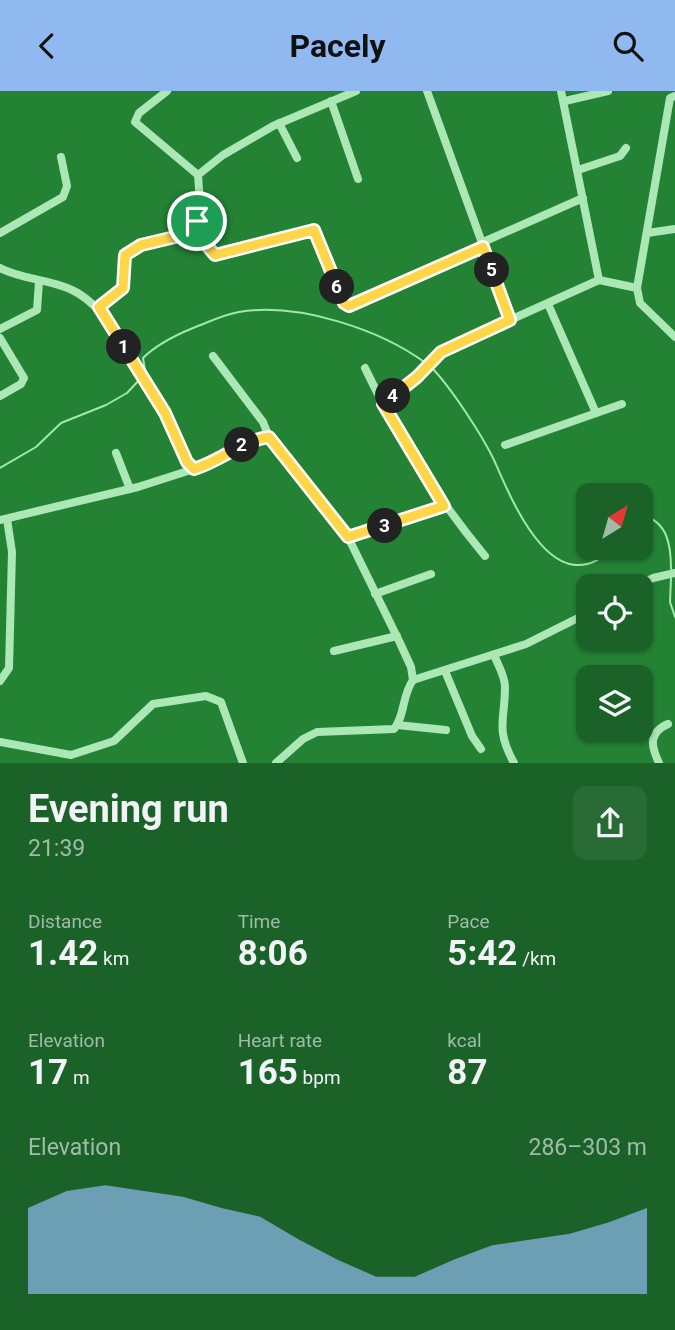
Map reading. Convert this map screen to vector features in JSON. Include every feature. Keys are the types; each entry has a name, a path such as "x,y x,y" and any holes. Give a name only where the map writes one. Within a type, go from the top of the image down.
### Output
{"street":[{"path":"167,91 139,113 135,122 198,175 209,248 215,255 314,230 344,303 349,306 583,198"},
{"path":"198,175 223,155 279,123 356,91"},
{"path":"427,91 510,320"},
{"path":"561,91 598,280"},
{"path":"565,101 603,92"},
{"path":"675,96 670,98 637,288 639,303 675,337"},
{"path":"331,101 358,179"},
{"path":"279,123 297,158"},
{"path":"578,170 620,156 626,148"},
{"path":"0,233 63,197 66,186 61,157"},
{"path":"99,307 123,288 125,255 141,245 179,236 203,217"},
{"path":"647,233 675,229"},
{"path":"0,268 39,282 73,290 99,307 165,413 187,462 194,469"},
{"path":"383,404 422,372 441,352 510,320 598,280 637,288"},
{"path":"0,329 37,310 39,282"},
{"path":"548,304 596,413"},
{"path":"0,338 23,378 21,384 0,396"},
{"path":"213,356 263,422 269,437 348,537 411,667 413,680 404,694 397,726"},
{"path":"365,368 383,404 444,506 485,556"},
{"path":"505,445 622,404"},
{"path":"0,681 9,668 12,552 4,519 131,489 212,463 247,442 269,437"},
{"path":"116,453 131,489"},
{"path":"348,537 444,506"},
{"path":"653,579 675,573"},
{"path":"375,594 431,574"},
{"path":"413,680 540,638 576,619"},
{"path":"334,652 397,636"},
{"path":"494,655 505,685 501,717 503,733 514,763"},
{"path":"411,667 428,677"},
{"path":"445,671 472,736 481,749"},
{"path":"0,742 71,755 114,741 153,704 206,696 221,702 243,763"},
{"path":"659,763 651,747 652,740 659,728 668,724"},
{"path":"281,762 298,743 317,733 387,730 397,726 446,730"}],"waterway":[{"path":"145,370 143,358 173,337 227,315 262,310 286,311 337,321 386,340 427,364"},
{"path":"431,367 474,425 524,521 538,541 554,556 572,564 592,563 596,560"},
{"path":"0,468 36,447 61,423 106,405 127,393 141,378"},
{"path":"653,520 662,528 669,543 671,569"},
{"path":"671,578 670,602 675,617"}],"route":[{"path":"203,217 209,248 215,255 264,245 314,230 344,303 349,306 483,247 510,320 441,352 417,377 383,404 407,449 444,506 430,513 348,537 269,437 247,442 212,463 194,469 187,462 165,413 99,307 123,288 122,260 125,255 141,245 179,236 197,221 203,217"}]}
